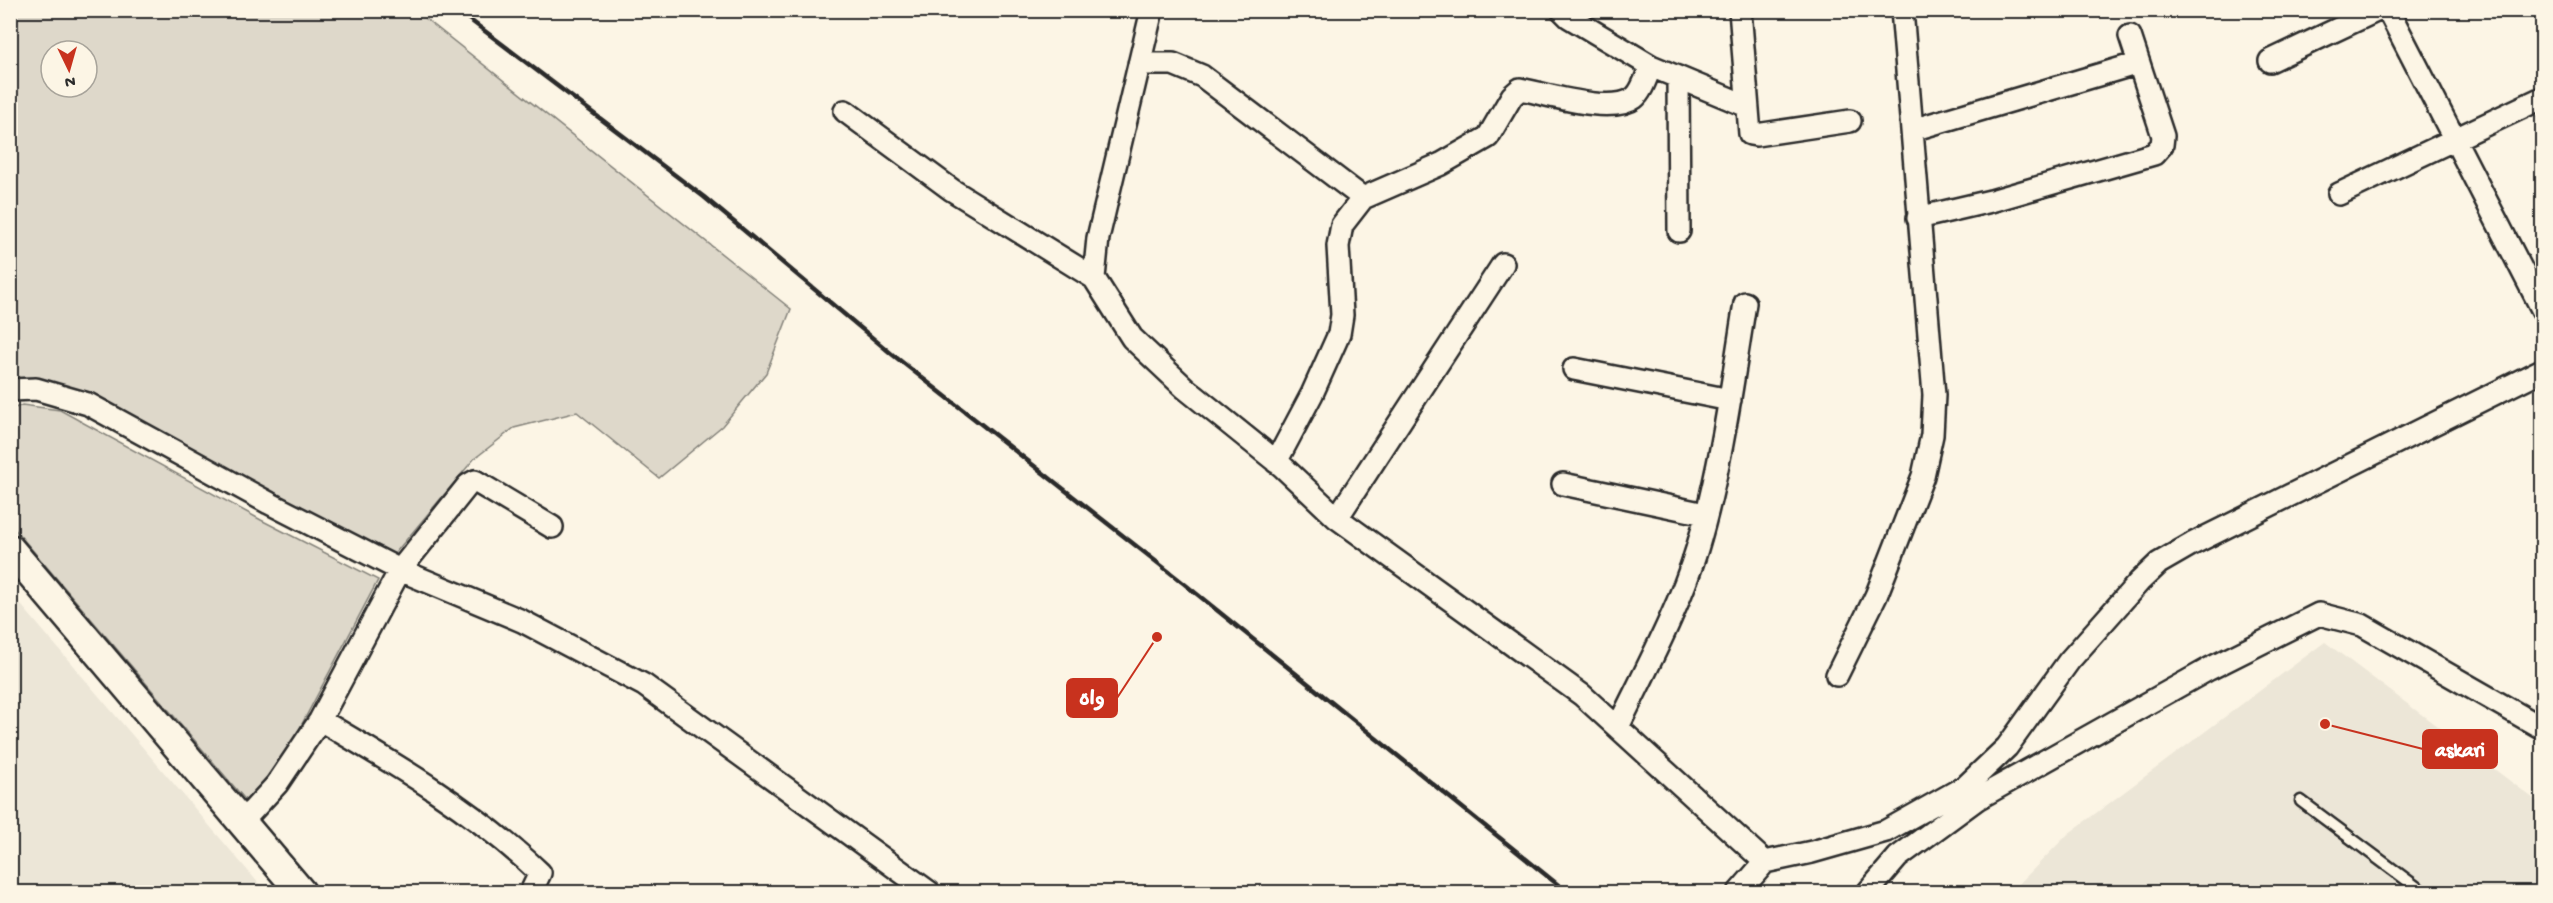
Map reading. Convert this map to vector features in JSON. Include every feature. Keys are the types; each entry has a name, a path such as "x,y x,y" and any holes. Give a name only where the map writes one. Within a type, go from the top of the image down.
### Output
{"main road":[{"path":"10,549 301,892"}],"street":[{"path":"1094,278 1098,238 1152,10"},
{"path":"1562,10 1652,66 1747,106"},
{"path":"1837,675 1880,585 1923,476 1932,435 1934,395 1902,10"},
{"path":"2270,61 2378,10"},
{"path":"2388,10 2453,141 2542,309"},
{"path":"1745,12 1747,106 1750,134 1850,121"},
{"path":"1918,218 1991,201 2154,154 2163,145 2163,135 2130,36"},
{"path":"1912,130 2139,63"},
{"path":"1139,64 1173,64 1202,76 1363,198"},
{"path":"1276,462 1312,394 1339,334 1342,315 1338,246 1342,225 1363,198 1441,165 1476,146 1488,136 1512,96 1520,89 1595,104 1623,104 1636,97 1652,66"},
{"path":"1678,77 1679,231"},
{"path":"2340,194 2542,98"},
{"path":"845,111 952,190 1094,278 1132,338 1185,388 1276,462 1337,518 1582,695 1765,862"},
{"path":"1337,518 1503,264"},
{"path":"1618,727 1674,612 1697,548 1730,400 1745,303"},
{"path":"1574,369 1730,400"},
{"path":"1739,892 1765,862 1812,852 1886,831 1966,786 2007,747 2069,661 2159,562 2542,370"},
{"path":"10,390 36,389 88,404 269,503 400,570 522,621 644,685 929,892"},
{"path":"241,823 276,784 320,720 400,570 468,485 475,480 552,527"},
{"path":"1563,484 1705,514"},
{"path":"1868,892 1898,857 1977,799 2210,669 2319,614 2362,625 2542,728"},
{"path":"320,720 418,777 523,857 540,873 531,892"}],"lane":[{"path":"2301,801 2423,892"}],"shaded area":[{"path":"11,11 416,11 791,309 766,373 722,426 659,478 577,412 514,428 474,459 391,558 142,422 11,386"},
{"path":"22,405 60,410 261,520 378,580 294,739 248,803 11,525 10,410"},
{"path":"11,593 266,892 11,892"},
{"path":"2325,642 2542,805 2542,892 2011,892 2068,834"}],"railway":[{"path":"457,10 704,197 893,355 1177,578 1567,892"}],"place":[{"name":"واہ","path":"1157,637"},
{"name":"askari","path":"2325,724"}]}
